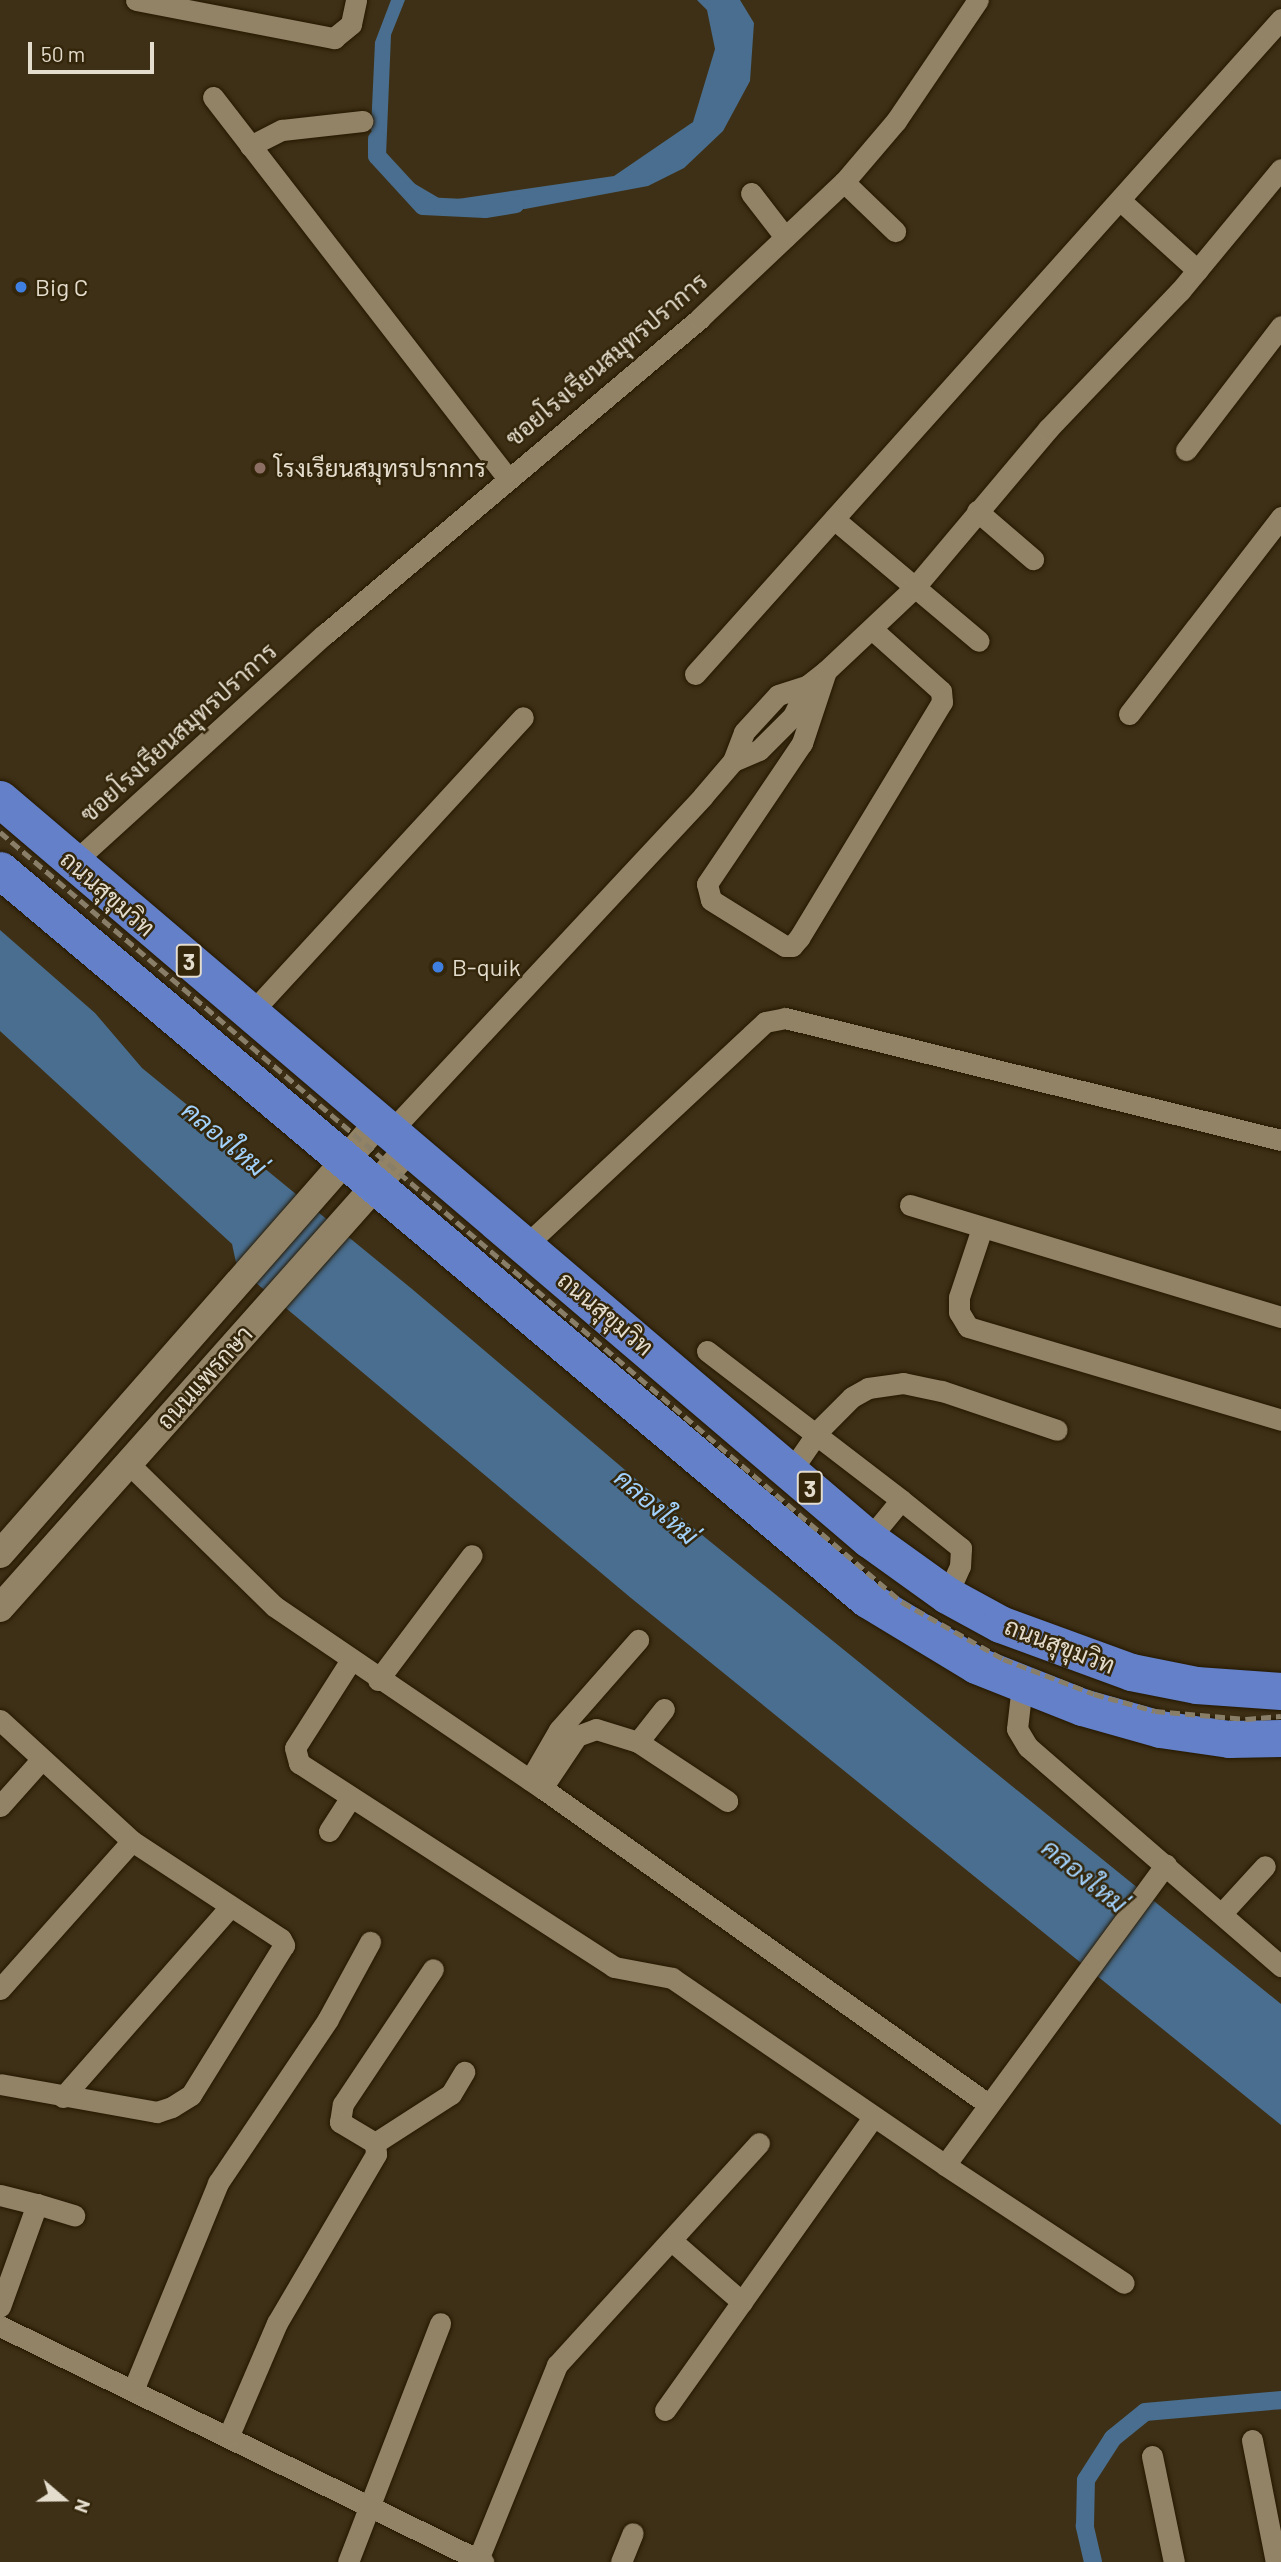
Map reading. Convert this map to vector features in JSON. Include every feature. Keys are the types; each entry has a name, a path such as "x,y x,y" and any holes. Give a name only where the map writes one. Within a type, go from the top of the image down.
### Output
{"highway":[{"name":"ถนนสุขุมวิท","path":"0,799 869,1539 947,1595 1011,1628 1131,1672 1196,1685 1281,1691"},
{"name":"ถนนสุขุมวิท","path":"0,870 867,1599 920,1634 1022,1685 1160,1729 1229,1739 1281,1738"},
{"path":"217,1053 250,1014"}],"main road":[{"name":"ถนนแพรกษา","path":"0,1554 345,1162 393,1134"},
{"name":"ถนนแพรกษา","path":"0,1608 374,1186 393,1134"}],"street":[{"path":"136,0 334,38 351,24 356,0"},
{"name":"ซอยโรงเรียนสมุทรปราการ","path":"73,863 324,635 508,477 700,318 844,183 896,121 978,0"},
{"path":"695,674 1121,201 1281,19"},
{"path":"213,97 508,477"},
{"path":"250,146 282,130 362,121"},
{"path":"393,1134 733,761 759,750 793,716 808,685 873,630 915,587 977,512 1197,270 1281,169"},
{"path":"844,183 895,231"},
{"path":"751,193 785,237"},
{"path":"1121,201 1197,270"},
{"path":"1186,450 1281,326"},
{"path":"977,512 1033,559"},
{"path":"1129,714 1281,517"},
{"path":"834,519 979,641"},
{"path":"826,671 802,743 707,884 711,900 785,946 792,946 799,938 942,702 941,691 873,630"},
{"path":"250,1014 523,718"},
{"path":"525,1246 765,1021 803,1021 1281,1140"},
{"path":"911,1205 1281,1317"},
{"path":"982,1228 959,1297 959,1312 968,1327 1281,1420"},
{"path":"707,1351 961,1548 960,1566 947,1595"},
{"path":"791,1471 815,1435 852,1397 868,1388 903,1383 1057,1430"},
{"path":"128,1463 274,1606 379,1681 536,1784 988,2104"},
{"path":"869,1539 901,1500"},
{"path":"379,1681 472,1555"},
{"path":"536,1784 559,1730 638,1640"},
{"path":"351,1660 295,1748 294,1756 351,1797 614,1967 672,1978 873,2119 1124,2283"},
{"path":"1022,1685 1020,1739 1223,1912 1277,1954"},
{"path":"638,1742 664,1709"},
{"path":"0,1720 132,1841 230,1908 281,1938 283,1952 191,2095 157,2112 0,2084"},
{"path":"536,1784 585,1730 611,1731 638,1742 727,1801"},
{"path":"0,1806 41,1760"},
{"path":"329,1831 351,1797"},
{"path":"0,1989 132,1841"},
{"path":"945,2165 1166,1864"},
{"path":"1223,1912 1265,1866"},
{"path":"63,2097 230,1908"},
{"path":"134,2388 218,2183 328,2018 370,1942"},
{"path":"375,2143 340,2122 338,2114 433,1969"},
{"path":"375,2143 452,2094 464,2072"},
{"path":"665,2410 873,2119"},
{"path":"229,2435 277,2323 376,2154 375,2143"},
{"path":"0,2326 134,2388 479,2561 557,2365 760,2143"},
{"path":"0,2195 74,2215"},
{"path":"0,2307 37,2204"},
{"path":"672,2241 742,2302"},
{"path":"348,2562 367,2504 440,2323"},
{"path":"1252,2440 1276,2562"},
{"path":"1152,2456 1174,2562"},
{"path":"621,2562 634,2533"}],"water":[{"path":"391,0 405,0 391,35 386,156 410,181 444,201 614,176 693,122 715,49 707,10 697,0 740,0 754,23 750,81 723,131 684,168 648,186 525,209 420,203 377,156 371,129 375,42"},
{"name":"คลองใหม่","path":"0,930 95,1013 142,1068 412,1289 691,1526 1281,2004 1281,2125 631,1598 237,1267 232,1244 0,1031"}],"waterway":[{"path":"377,139 377,156 423,206 485,209 516,204"},
{"path":"1093,2562 1085,2526 1086,2480 1113,2438 1145,2412 1281,2400"}],"railway":[{"path":"0,832 902,1602 1003,1659 1094,1694 1155,1711 1246,1719 1281,1716"}],"place":[{"name":"Big C","path":"21,287"},
{"name":"โรงเรียนสมุทรปราการ","path":"260,468"},
{"name":"B-quik","path":"438,967"}]}
